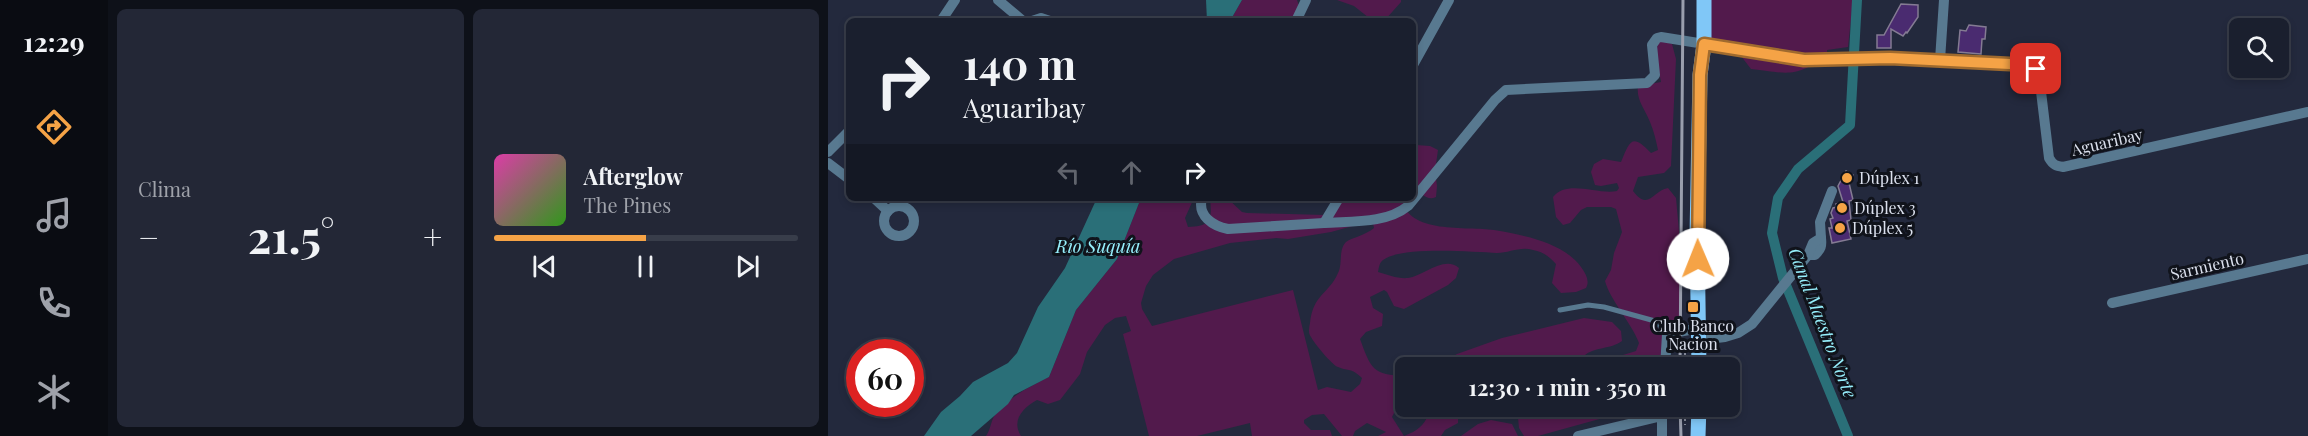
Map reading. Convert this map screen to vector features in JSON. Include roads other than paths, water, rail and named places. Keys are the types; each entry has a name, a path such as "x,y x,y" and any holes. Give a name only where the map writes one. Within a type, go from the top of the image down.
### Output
{"main road":[{"path":"1699,357 1697,236 1704,0"},
{"path":"1698,436 1699,417"}],"street":[{"path":"943,18 955,0"},
{"path":"998,0 1019,18"},
{"path":"1297,18 1306,0"},
{"path":"1416,60 1449,0"},
{"path":"1940,60 1944,0"},
{"name":"Aguaribay","path":"1416,196 1495,100 1506,90 1641,85 1651,81 1655,75 1652,45 1657,38 1666,36 1804,60 1890,58 2030,65 2039,75 2049,158 2052,164 2063,167 2308,112"},
{"path":"828,152 846,134"},
{"path":"828,163 846,177"},
{"path":"1666,357 1667,334 1725,337 1738,333 1752,324 1808,255 1815,255 1819,251 1822,244 1820,222 1832,191"},
{"path":"877,201 888,211"},
{"path":"1202,201 1202,211 1206,218 1224,228 1324,223 1337,201"},
{"name":"Aguaribay","path":"1324,223 1381,218 1400,212 1412,201"},
{"name":"Sarmiento","path":"2112,303 2308,259"},
{"path":"1578,436 1642,417"},
{"path":"1662,417 1662,436"}],"lane":[{"path":"1560,310 1588,305 1604,307 1655,321 1667,334"}],"water":[{"path":"1206,0 1242,0 1232,18 1207,18"},
{"name":"Río Suquía","path":"1096,201 1140,201 1117,259 1076,310 1049,377 1014,395 1008,404 971,436 924,436 941,412 973,382 1008,363 1017,353 1038,307 1065,268"}],"waterway":[{"name":"Canal Maestro Norte","path":"1848,436 1783,278 1772,233 1778,198 1798,169 1850,125 1857,0"}],"railway":[{"path":"1680,357 1683,0"},
{"path":"1680,417 1681,436"}],"place":[{"name":"Dúplex 1","path":"1847,178"},
{"name":"Dúplex 3","path":"1842,208"},
{"name":"Dúplex 5","path":"1840,228"},
{"name":"Club Banco Nacion","path":"1693,307"}]}
